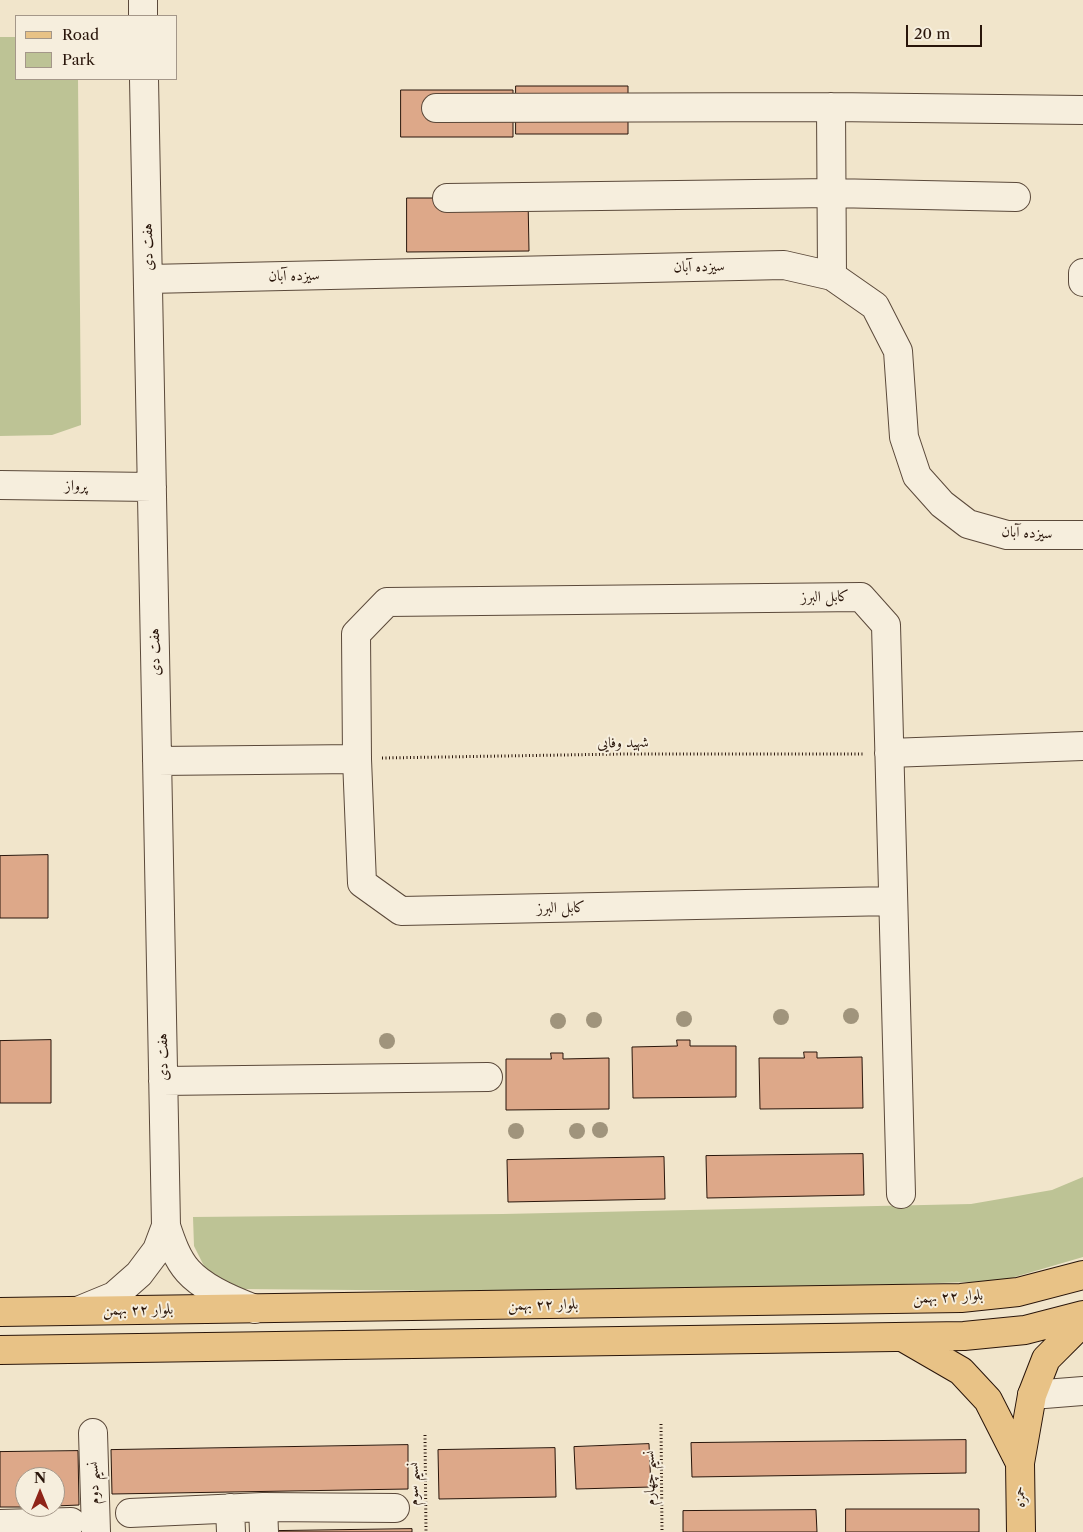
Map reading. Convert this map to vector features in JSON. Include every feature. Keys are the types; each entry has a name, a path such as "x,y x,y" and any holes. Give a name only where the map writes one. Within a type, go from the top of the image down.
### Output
{"main road":[{"name":"بلوار ۲۲ بهمن","path":"0,1312 961,1298 1018,1292 1083,1275"},
{"path":"0,1350 904,1338 964,1336 1025,1330 1083,1314"},
{"name":"حمزه","path":"1021,1532 1020,1462 1032,1395 1046,1359 1083,1322"},
{"path":"904,1338 961,1371 988,1400 1020,1462"}],"street":[{"path":"143,0 143,15"},
{"name":"هفت دی","path":"144,80 166,1226"},
{"path":"436,108 831,107 1083,110"},
{"path":"831,107 832,276"},
{"path":"447,198 831,194 1016,197"},
{"name":"سیزده آبان","path":"148,279 784,265 832,276 875,306 898,351 904,437 917,476 942,504 968,524 1007,535 1083,535"},
{"path":"1083,273 1083,282"},
{"name":"پرواز","path":"0,485 152,487"},
{"name":"کابل البرز","path":"889,754 886,625 861,597 387,602 356,634 357,758 362,883 401,911 893,901"},
{"path":"900,1194 889,754 1083,746"},
{"path":"157,761 357,758"},
{"path":"163,1081 488,1077"},
{"path":"166,1226 175,1250 188,1271 209,1288 233,1301 256,1309"},
{"path":"77,1311 114,1296 139,1274 157,1250 166,1226"},
{"path":"1032,1395 1083,1391"},
{"name":"نسیم دوم","path":"93,1433 96,1532"},
{"path":"130,1513 231,1520 395,1508"},
{"path":"0,1524 71,1522"}],"path":[{"name":"شهید وفایی","path":"357,758 622,754 889,754"},
{"name":"نسیم چهارم","path":"660,1424 662,1532"},
{"name":"نسیم سوم","path":"425,1435 426,1532"}],"green space":[{"path":"0,37 15,37 15,80 78,80 81,425 52,435 0,436"},
{"path":"1083,1177 1083,1257 1001,1281 772,1288 473,1291 240,1289 207,1272 194,1246 193,1217 503,1214 971,1204 1052,1190"}],"building":[{"path":"516,86 628,86 628,134 516,134"},
{"path":"401,90 513,90 513,137 401,137"},
{"path":"407,198 528,198 529,251 407,252"},
{"path":"48,855 48,918 0,918 0,856"},
{"path":"51,1040 51,1103 0,1103 0,1041"},
{"path":"677,1040 690,1040 690,1046 736,1046 736,1097 633,1098 632,1047 677,1046"},
{"path":"804,1052 817,1052 817,1058 862,1057 863,1108 760,1109 759,1058 804,1058"},
{"path":"551,1053 563,1053 563,1059 609,1058 609,1109 506,1110 506,1059 551,1059"},
{"path":"863,1154 864,1195 707,1198 706,1156"},
{"path":"664,1157 665,1199 508,1202 507,1160"},
{"path":"966,1440 966,1473 692,1477 691,1443"},
{"path":"649,1444 651,1487 576,1489 574,1447"},
{"path":"408,1445 408,1489 112,1494 111,1450"},
{"path":"555,1448 556,1497 439,1499 438,1450"},
{"path":"78,1451 79,1505 65,1506 65,1467 15,1467 15,1507 0,1507 0,1452"},
{"path":"846,1509 979,1509 979,1532 846,1532"},
{"path":"816,1510 817,1532 683,1532 683,1511"},
{"path":"412,1529 412,1532 277,1532 277,1531"}]}
